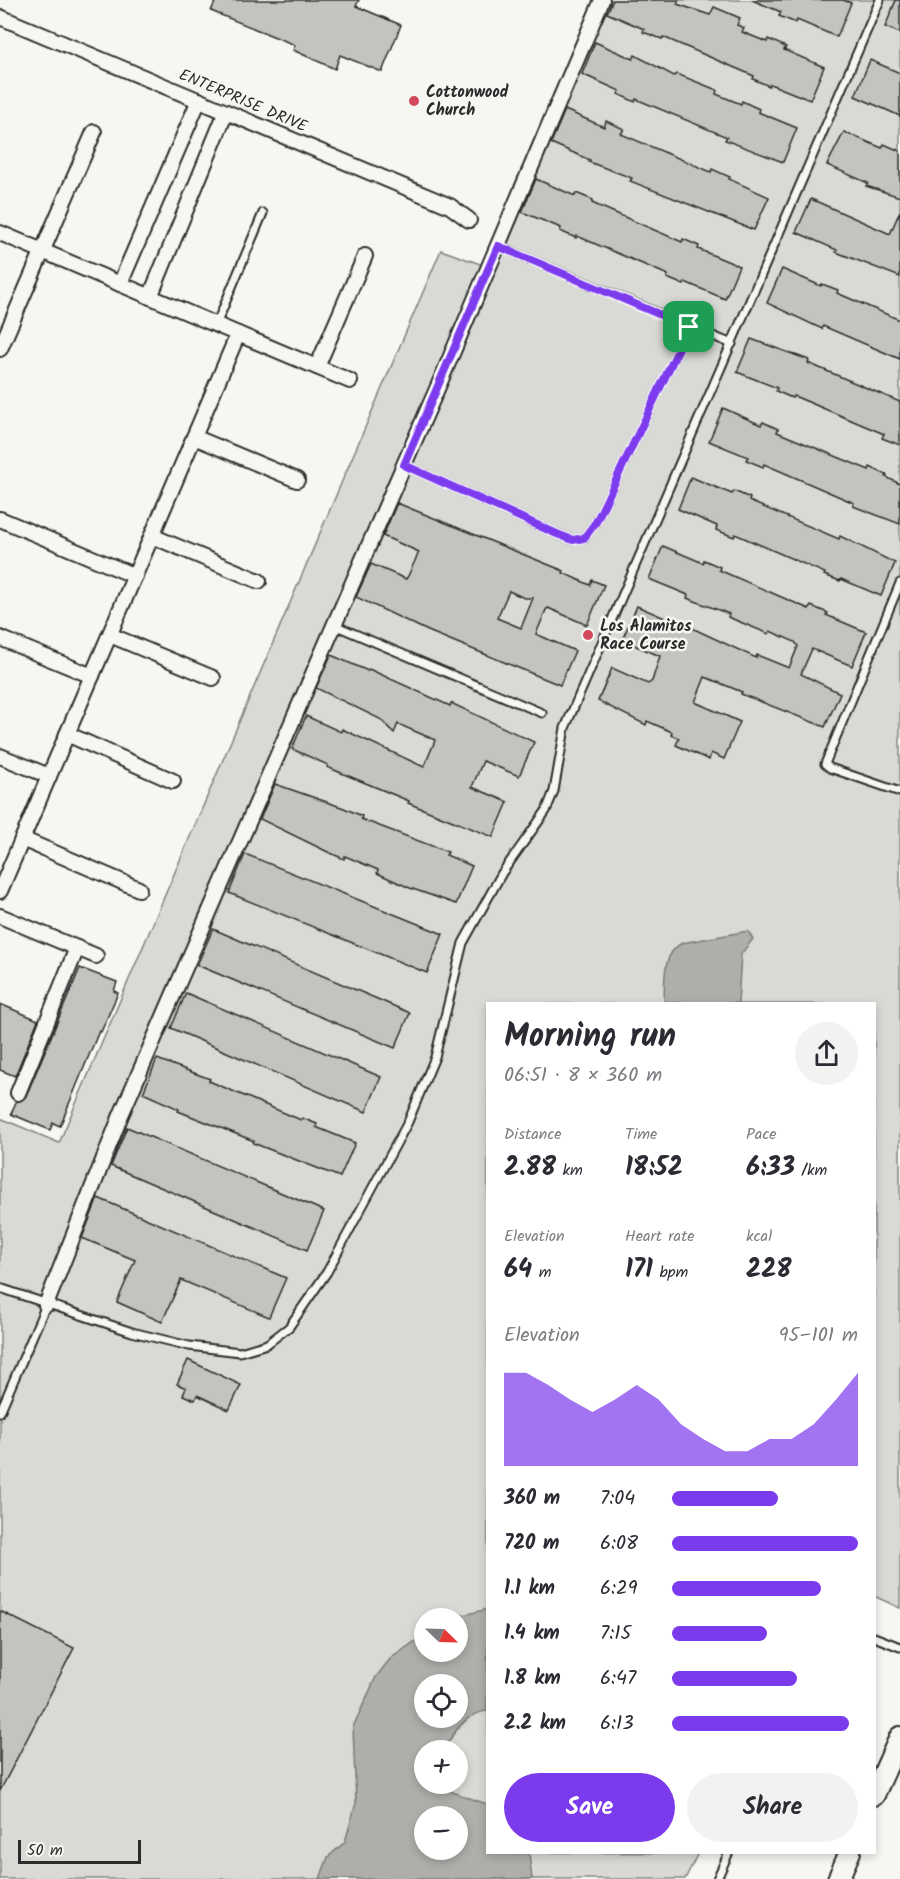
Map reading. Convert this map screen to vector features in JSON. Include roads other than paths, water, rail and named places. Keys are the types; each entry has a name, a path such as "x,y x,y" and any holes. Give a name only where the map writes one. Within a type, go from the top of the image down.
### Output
{"main road":[{"path":"876,1792 890,1771 900,1737"},
{"path":"838,1879 849,1854"}],"street":[{"path":"46,1305 121,1115 404,465 602,0"},
{"name":"ENTERPRISE DRIVE","path":"0,17 450,206 469,220"},
{"path":"120,284 199,100"},
{"path":"150,297 226,112"},
{"path":"0,349 94,132"},
{"path":"0,233 350,381"},
{"path":"318,367 365,256"},
{"path":"0,891 5,867 22,839 238,334"},
{"path":"194,437 297,480"},
{"path":"0,519 135,576"},
{"path":"152,536 259,581"},
{"path":"110,635 213,678"},
{"path":"0,638 92,676"},
{"path":"67,734 173,781"},
{"path":"0,756 49,776"},
{"path":"22,839 139,890"},
{"path":"0,916 96,956"},
{"path":"18,1093 77,948"}],"lane":[{"path":"0,1288 46,1305 189,1346 240,1352 267,1344 289,1327 305,1307 327,1272 408,1122 435,1057 445,1022 456,960 463,943 502,873 546,811 554,791 565,728 880,0"},
{"path":"216,325 263,213"},
{"path":"498,246 732,344"},
{"path":"404,465 557,534 573,540 584,538 601,513 689,327"},
{"path":"900,583 825,764 830,768 900,792"},
{"path":"334,625 542,713"},
{"path":"0,1412 46,1305"},
{"path":"876,1638 900,1647"},
{"path":"717,1879 728,1854"}],"place":[{"name":"Cottonwood Church","path":"414,101"},
{"name":"Los Alamitos Race Course","path":"588,635"}]}
